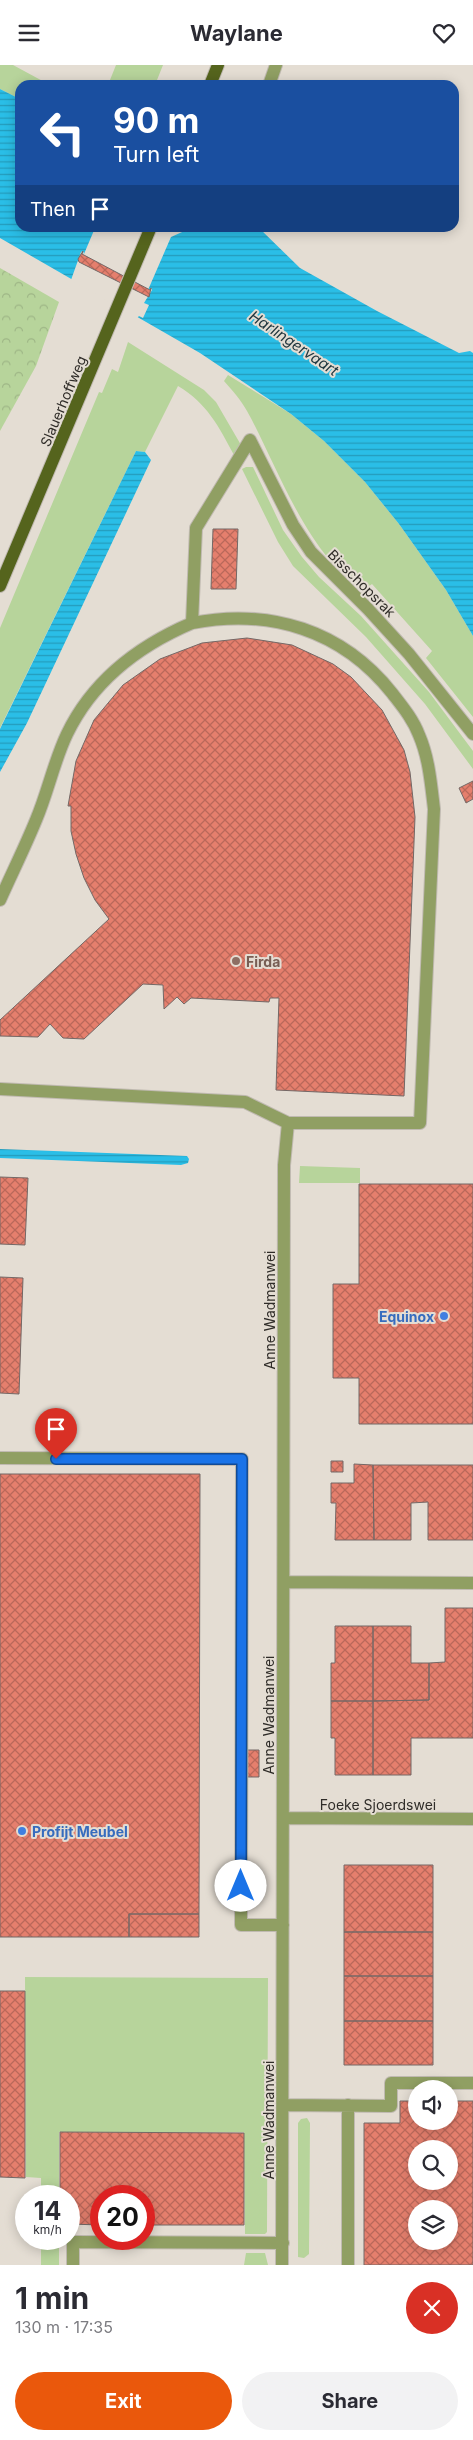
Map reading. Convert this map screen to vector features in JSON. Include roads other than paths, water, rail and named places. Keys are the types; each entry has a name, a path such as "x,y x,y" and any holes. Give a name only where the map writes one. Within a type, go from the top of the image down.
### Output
{"main road":[{"path":"212,80 218,65"},
{"name":"Slauerhoffweg","path":"0,586 149,232"}],"street":[{"path":"271,80 276,65"},
{"name":"Bisschopsrak","path":"192,623 196,529 250,441 293,525 311,552 368,609 409,654 473,734"},
{"path":"0,900 36,820 66,735 79,712 109,674 128,658 151,642 192,623 215,618 255,619 291,624 321,635 348,650 368,666 405,709 420,735 430,773 434,809 420,1123 288,1123 245,1102 0,1089"},
{"name":"Anne Wadmanwei","path":"282,2265 284,1165 288,1123"},
{"path":"0,1458 242,1459 241,1925 283,1925"},
{"path":"284,1583 473,1583"},
{"name":"Foeke Sjoerdswei","path":"283,1819 473,1819"},
{"path":"283,2105 391,2106 391,2083 473,2083"},
{"path":"348,2105 348,2265"},
{"path":"73,2265 73,2242 282,2243"}],"water":[{"name":"Harlingervaart","path":"0,89 15,96 15,232 263,232 300,268 377,311 459,353 470,351 473,353 473,636 446,590 399,524 365,482 324,441 291,414 200,353 0,238"},
{"path":"136,451 145,452 151,460 27,723 0,772 0,729"},
{"path":"0,1149 187,1156 189,1159 188,1163 181,1165 0,1158"}],"place":[{"name":"Firda","path":"236,961"},
{"name":"Equinox","path":"444,1316"},
{"name":"Profijt Meubel","path":"22,1831"}]}
